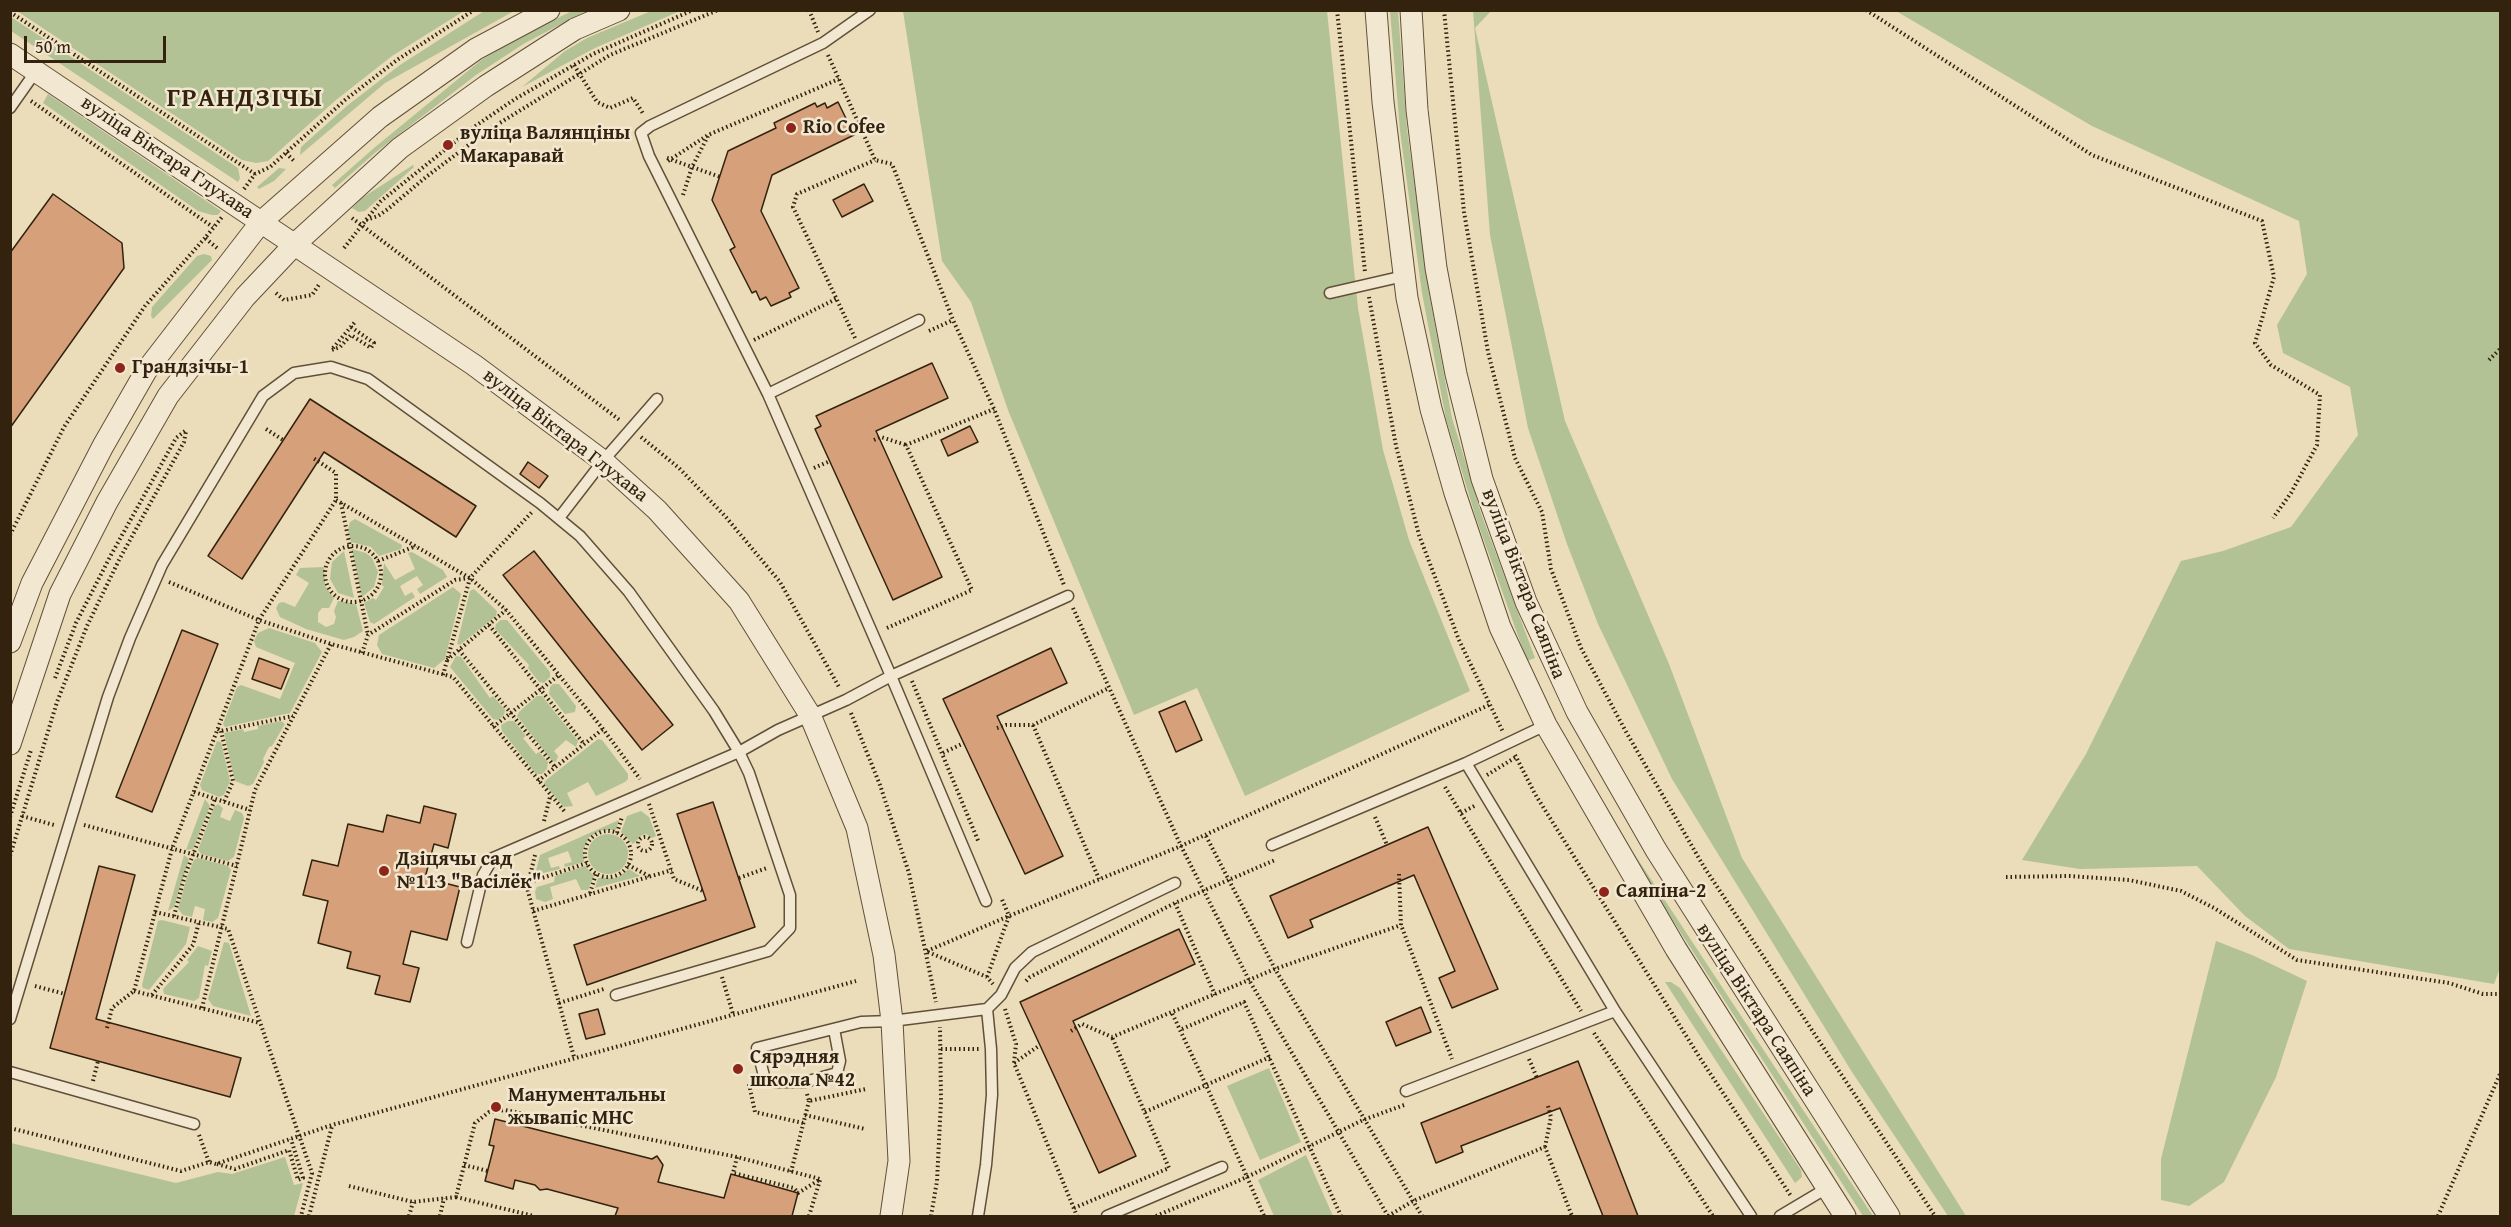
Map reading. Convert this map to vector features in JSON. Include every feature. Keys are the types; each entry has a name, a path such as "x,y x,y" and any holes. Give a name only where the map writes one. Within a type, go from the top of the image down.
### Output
{"street":[{"path":"10,642 37,573 98,455 146,371 261,222 380,117 476,50 549,10"},
{"path":"10,744 60,594 107,502 168,396 245,297 295,244 400,148 486,86 574,29 619,10"},
{"name":"вуліца Віктара Саяпіна","path":"1376,10 1383,102 1407,298 1431,409 1455,493 1500,627 1546,725 1676,949 1845,1216"},
{"name":"вуліца Віктара Саяпіна","path":"1411,10 1418,110 1436,268 1456,374 1489,499 1526,602 1577,712 1708,935 1889,1216"},
{"name":"вуліца Віктара Глухава","path":"10,54 474,365 603,461 657,510 739,601 810,715 857,828 884,955 892,1021 898,1161 891,1216"},
{"path":"1546,725 1577,712"}],"lane":[{"path":"870,10 823,43 650,126 641,133 649,156 768,394 986,901"},
{"path":"10,108 36,70"},
{"path":"1330,293 1404,276"},
{"path":"768,394 919,320"},
{"path":"10,1019 108,697 130,638 156,580 226,455 263,396 294,373 331,367 368,379 540,503 580,536 629,592 714,711 749,773 790,895 789,928 768,951 616,995"},
{"path":"559,518 603,461 657,399"},
{"path":"467,942 483,875 493,858 739,752 891,676 1068,596"},
{"path":"1272,845 1546,725"},
{"path":"1466,762 1615,1011 1751,1216"},
{"path":"834,1029 840,1061 837,1073 805,1082 765,1080 757,1048 861,1022 892,1021 987,1009 1001,995 1015,968 1032,952 1175,883"},
{"path":"978,1216 986,1165 992,1095 987,1009"},
{"path":"1406,1091 1615,1011"},
{"path":"10,1072 194,1124"},
{"path":"1107,1216 1222,1167"},
{"path":"1780,1216 1827,1188"}],"path":[{"path":"243,190 255,174 270,167 354,93 397,60 474,10"},
{"path":"344,248 381,201 471,129 515,99 593,54 693,10"},
{"path":"365,221 388,209 490,129 610,55 718,10"},
{"path":"809,10 875,160"},
{"path":"1444,10 1464,212 1488,352 1515,458 1542,512 1551,568 1581,648 1624,730 1704,867 1935,1216"},
{"path":"1866,10 2092,155 2262,221 2274,277 2255,343 2271,365 2320,395 2317,446 2291,493 2273,518"},
{"path":"10,12 255,174"},
{"path":"574,65 597,102 610,108 633,98"},
{"path":"668,159 708,135 839,78"},
{"path":"20,94 213,227"},
{"path":"679,187 683,197 692,167 708,135"},
{"path":"286,153 294,161"},
{"path":"668,159 720,177"},
{"path":"668,159 671,169"},
{"path":"860,348 793,207 797,194 875,160 892,164 953,320 994,409 1068,596 1181,846 1249,980 1388,1216 1413,1201 1545,1147"},
{"path":"10,535 64,427 145,306 227,210"},
{"path":"361,226 631,428 679,468 725,516 780,582 846,700 880,785 909,873 939,1015 941,1101 937,1181 931,1216"},
{"path":"205,238 223,252"},
{"path":"276,293 284,300 312,295 323,279"},
{"path":"753,340 836,299"},
{"path":"922,335 953,320"},
{"path":"351,327 374,343 371,348 351,335 340,347 332,350 355,322"},
{"path":"748,330 759,350"},
{"path":"2489,360 2500,349"},
{"path":"874,440 881,437 906,445 994,409"},
{"path":"266,429 283,440"},
{"path":"10,856 57,702 87,626 119,560 184,442 186,431 176,438 111,555 76,623 52,686"},
{"path":"887,628 972,591 906,445"},
{"path":"313,458 336,473 338,501 368,635 362,653"},
{"path":"810,459 819,479"},
{"path":"814,468 830,461"},
{"path":"338,501 470,578 506,610 603,729 641,780"},
{"path":"107,1028 112,1008 134,990 172,849 259,620 338,501"},
{"path":"443,675 470,578 540,503"},
{"path":"378,561 416,546"},
{"path":"348,547 365,549 378,561 381,579 377,588 372,595 360,601 345,601 337,596 327,581 328,564 339,550 348,547"},
{"path":"368,635 455,580 470,578"},
{"path":"156,580 172,583 259,620 331,644 453,677 537,781 566,813"},
{"path":"447,660 506,610"},
{"path":"882,617 892,638"},
{"path":"489,625 584,744"},
{"path":"202,1008 255,790 331,644"},
{"path":"459,650 555,767"},
{"path":"906,669 982,850"},
{"path":"493,727 559,675"},
{"path":"997,728 1006,725 1033,725 1109,688"},
{"path":"927,951 1206,836 1489,705"},
{"path":"219,730 294,716"},
{"path":"1033,725 1099,879"},
{"path":"537,781 603,729"},
{"path":"219,730 233,781 224,802"},
{"path":"10,817 34,740"},
{"path":"943,753 964,743"},
{"path":"1435,791 1445,787 1587,1022 1713,1216"},
{"path":"194,792 250,810"},
{"path":"544,823 551,796"},
{"path":"174,916 185,874 215,799"},
{"path":"649,803 674,879 703,891"},
{"path":"1364,822 1385,813"},
{"path":"616,833 622,815"},
{"path":"22,816 54,825 56,816"},
{"path":"1375,818 1387,845"},
{"path":"82,824 237,866"},
{"path":"600,833 616,833 623,837 630,848 628,865 620,874 613,876 596,874 587,863 585,852 590,841 600,833"},
{"path":"1206,836 1275,969 1422,1216"},
{"path":"630,848 639,845 643,838 647,837 652,846 647,850 642,850 639,845"},
{"path":"651,842 661,839"},
{"path":"536,852 527,888 574,1057"},
{"path":"1023,985 1030,977 1176,903 1282,857"},
{"path":"529,882 587,863"},
{"path":"628,865 649,876"},
{"path":"739,878 770,867"},
{"path":"533,911 672,870"},
{"path":"590,894 596,874"},
{"path":"1399,874 1401,925 1457,1072"},
{"path":"2006,877 2069,876 2129,880 2181,891 2214,908 2297,960 2449,983 2483,994 2500,994"},
{"path":"987,977 1009,916 1000,894"},
{"path":"1176,903 1215,994"},
{"path":"155,912 228,929 312,1173 301,1216"},
{"path":"152,995 193,945 199,922"},
{"path":"1112,1037 1275,969 1401,925"},
{"path":"927,951 987,977 1001,995 1016,1044 1014,1064 1077,1216"},
{"path":"718,965 733,1014"},
{"path":"216,1164 332,1125 856,981"},
{"path":"35,986 64,994"},
{"path":"134,990 260,1023"},
{"path":"1182,1029 1244,1002 1341,1216"},
{"path":"1006,1015 1011,1004"},
{"path":"1172,1013 1182,1029 1264,1216"},
{"path":"1071,1031 1082,1024 1112,1037 1169,1168 1074,1208"},
{"path":"1014,1064 1040,1045"},
{"path":"1145,1112 1269,1057"},
{"path":"1529,1059 1537,1078"},
{"path":"92,1081 98,1061"},
{"path":"2438,1216 2500,1074"},
{"path":"791,1172 809,1101 805,1082"},
{"path":"809,1101 866,1089"},
{"path":"1548,1106 1551,1117 1545,1147 1572,1216"},
{"path":"456,1197 475,1123 489,1112 505,1110 737,1157 820,1179"},
{"path":"806,1114 865,1129"},
{"path":"309,1216 332,1125"},
{"path":"10,1128 181,1171 209,1162 235,1169 289,1150 298,1180 303,1178 291,1139"},
{"path":"737,1157 733,1173 794,1188 798,1193 820,1179"},
{"path":"464,1165 488,1171"},
{"path":"312,1173 319,1175"},
{"path":"1156,1216 1246,1177"},
{"path":"809,1216 820,1179"},
{"path":"349,1186 413,1202 456,1197 534,1216"},
{"path":"440,1216 444,1198"},
{"path":"409,1216 413,1202"}],"green space":[{"path":"17,11 464,11 392,56 336,100 268,161 256,163 242,160"},
{"path":"484,11 514,11 385,83 300,155 301,147 348,105 400,65"},
{"path":"572,11 586,11 525,43 476,75 376,152 335,188 332,185 480,61 517,38"},
{"path":"651,11 680,11 595,48 522,87 565,51 587,38"},
{"path":"903,11 1327,11 1358,308 1383,450 1409,540 1470,691 1245,796 1197,688 1134,715 1008,410 971,302 942,261"},
{"path":"1390,11 1398,11 1407,129 1429,293 1452,418 1482,516 1535,658 1527,661 1476,518 1446,419 1422,293 1400,131"},
{"path":"1473,11 1491,11 1475,28 1565,421 1669,664 1742,858 1966,1216 1948,1216 1852,1072 1672,779 1598,624 1567,544 1528,428 1490,235"},
{"path":"1896,11 2500,11 2500,968 2494,984 2289,949 2245,916 2197,866 2080,869 2022,860 2086,754 2181,561 2223,551 2291,527 2358,435 2350,387 2283,353 2277,325 2307,274 2299,221 2092,126"},
{"path":"11,17 238,168 240,178 238,182 11,31"},
{"path":"48,94 221,211 218,215 212,215 198,211 43,103"},
{"path":"413,165 414,167 365,211 359,212 352,208 362,198"},
{"path":"279,168 286,169 274,181 259,189 257,187"},
{"path":"204,254 211,256 212,260 153,319 152,307 197,256"},
{"path":"355,519 402,545 401,549 379,556 371,547 351,542 348,530 350,522"},
{"path":"352,549 366,553 372,558 378,572 374,587 362,597"},
{"path":"344,551 354,598 338,593 330,579 332,562"},
{"path":"412,552 443,570 447,577 420,594 417,589 423,585 417,576 400,586 405,596 412,592 415,597 374,624 370,622 364,603 373,598 376,600 384,587 382,585 384,563 395,580 415,569 408,553"},
{"path":"324,567 325,586 334,598 329,608 322,608 318,613 318,622 326,627 334,624 336,617 334,611 338,601 356,604 363,631 354,637 344,640 306,629 280,617 276,608 279,603 283,602 295,607 309,583 296,575 300,568"},
{"path":"453,587 461,594 445,659 434,668 382,654 377,645 379,635"},
{"path":"474,589 497,611 496,616 460,645 457,644 470,591"},
{"path":"501,620 507,620 550,672 550,677 544,683 539,682 528,668 529,665 495,629 496,624"},
{"path":"269,628 315,643 322,652 290,713 225,727 223,724 237,687 241,685 280,699 295,663 256,647 254,641 258,633"},
{"path":"456,656 461,657 490,698 493,696 505,710 504,715 498,720 493,719 450,667"},
{"path":"553,684 559,684 576,706 575,712 565,714 549,694"},
{"path":"537,696 542,696 578,741 576,747 566,740 554,751 558,756 556,762 552,761 517,716"},
{"path":"281,721 285,724 272,746 269,747 253,784 248,786 235,781 224,733 243,729 244,732"},
{"path":"514,721 526,736 523,738 536,754 539,752 548,762 547,769 542,774 536,774 502,731 501,725"},
{"path":"598,739 602,740 628,774 628,779 596,796 588,782 567,793 573,806 564,807 544,784 545,781"},
{"path":"217,741 221,742 230,781 224,795 219,797 202,790 200,785"},
{"path":"1582,766 1635,855 1873,1216 1863,1216 1632,857"},
{"path":"205,799 210,806 193,849 186,850"},
{"path":"218,804 223,808 220,817 230,821 235,810 242,813 244,818 234,857 228,861 201,854 198,850 214,807"},
{"path":"641,811 649,817 656,836 652,838 646,834 642,835 633,844 621,832 627,816"},
{"path":"619,820 616,830 602,830 589,837 583,850 584,862 565,867 564,864 572,862 568,851 548,858 551,868 559,866 560,869 535,875 540,855"},
{"path":"608,834 622,840 628,854 622,868 608,874 594,868 588,854 594,840"},
{"path":"184,855 189,859 174,907 168,911"},
{"path":"198,858 228,866 231,870 218,918 212,922 203,920 205,909 195,906 192,917 183,915 178,909 187,877 194,860"},
{"path":"585,866 594,876 588,890 581,890 576,879 550,887 553,899 545,902 536,899 537,887 554,882 555,876"},
{"path":"629,869 640,876 595,888 598,878 617,878"},
{"path":"158,921 190,927 186,944 149,990 143,988 142,985"},
{"path":"2216,941 2307,981 2276,1077 2224,1182 2189,1206 2161,1200 2161,1159"},
{"path":"224,942 229,943 251,1016 213,1006 208,999"},
{"path":"198,946 212,951 208,966 205,965 199,998 194,1001 164,994 163,989 189,962 187,960"},
{"path":"1665,982 1671,982 1680,988 1801,1170 1802,1177 1795,1183"},
{"path":"1269,1068 1301,1142 1260,1160 1227,1086"},
{"path":"11,1143 176,1183 218,1172 232,1174 285,1157 294,1185 303,1183 294,1216 11,1216"},
{"path":"1306,1155 1333,1216 1274,1216 1258,1180"}],"building":[{"path":"838,102 854,135 772,175 761,211 799,288 789,293 791,297 771,306 766,297 760,300 756,291 752,293 730,250 735,247 712,200 728,151 776,128 774,123 815,103 817,107 825,103 827,108"},
{"path":"864,184 873,201 842,217 833,200"},
{"path":"53,194 122,243 124,268 10,428 10,253"},
{"path":"932,363 948,398 876,431 942,577 893,600 815,429 821,426 816,416"},
{"path":"310,399 476,506 456,537 324,452 242,579 208,556"},
{"path":"970,426 978,442 948,456 941,440"},
{"path":"528,462 548,476 539,488 520,474"},
{"path":"534,551 673,725 642,750 503,575"},
{"path":"182,630 218,644 152,812 116,797"},
{"path":"1051,648 1067,683 997,716 1063,856 1025,874 943,699"},
{"path":"259,658 289,669 281,689 252,679"},
{"path":"1185,701 1202,740 1176,752 1159,712"},
{"path":"713,802 755,927 587,985 574,945 706,900 677,814"},
{"path":"424,806 456,814 448,848 434,844 425,878 460,887 447,940 411,931 403,964 419,968 410,1002 375,994 380,976 347,968 351,952 318,943 328,901 303,895 312,860 338,866 348,824 383,832 387,815 420,823"},
{"path":"1428,827 1498,989 1452,1008 1439,978 1455,971 1414,875 1310,920 1313,927 1288,938 1270,896"},
{"path":"99,866 135,875 96,1019 241,1058 230,1097 50,1048"},
{"path":"1179,929 1195,964 1073,1021 1136,1156 1099,1173 1020,1002"},
{"path":"1421,1007 1431,1032 1396,1046 1386,1022"},
{"path":"598,1009 605,1034 586,1039 579,1014"},
{"path":"1578,1061 1638,1216 1603,1216 1560,1108 1461,1146 1463,1152 1436,1163 1421,1123"},
{"path":"495,1119 652,1159 657,1156 663,1165 658,1182 724,1198 731,1174 798,1193 792,1216 615,1216 618,1208 547,1189 540,1190 535,1185 515,1180 513,1189 485,1181 494,1146 489,1145"}],"place":[{"name":"Rio Cofee","path":"791,128"},
{"name":"вуліца Валянціны Макаравай","path":"448,145"},
{"name":"Грандзічы-1","path":"120,368"},
{"name":"Дзіцячы сад №113 \"Васілёк\"","path":"384,871"},
{"name":"Саяпіна-2","path":"1604,892"},
{"name":"Сярэдняя школа №42","path":"738,1069"},
{"name":"Манументальны жывапіс МНС","path":"496,1107"}],"district":[{"name":"ГРАНДЗІЧЫ","path":"245,99"}]}
